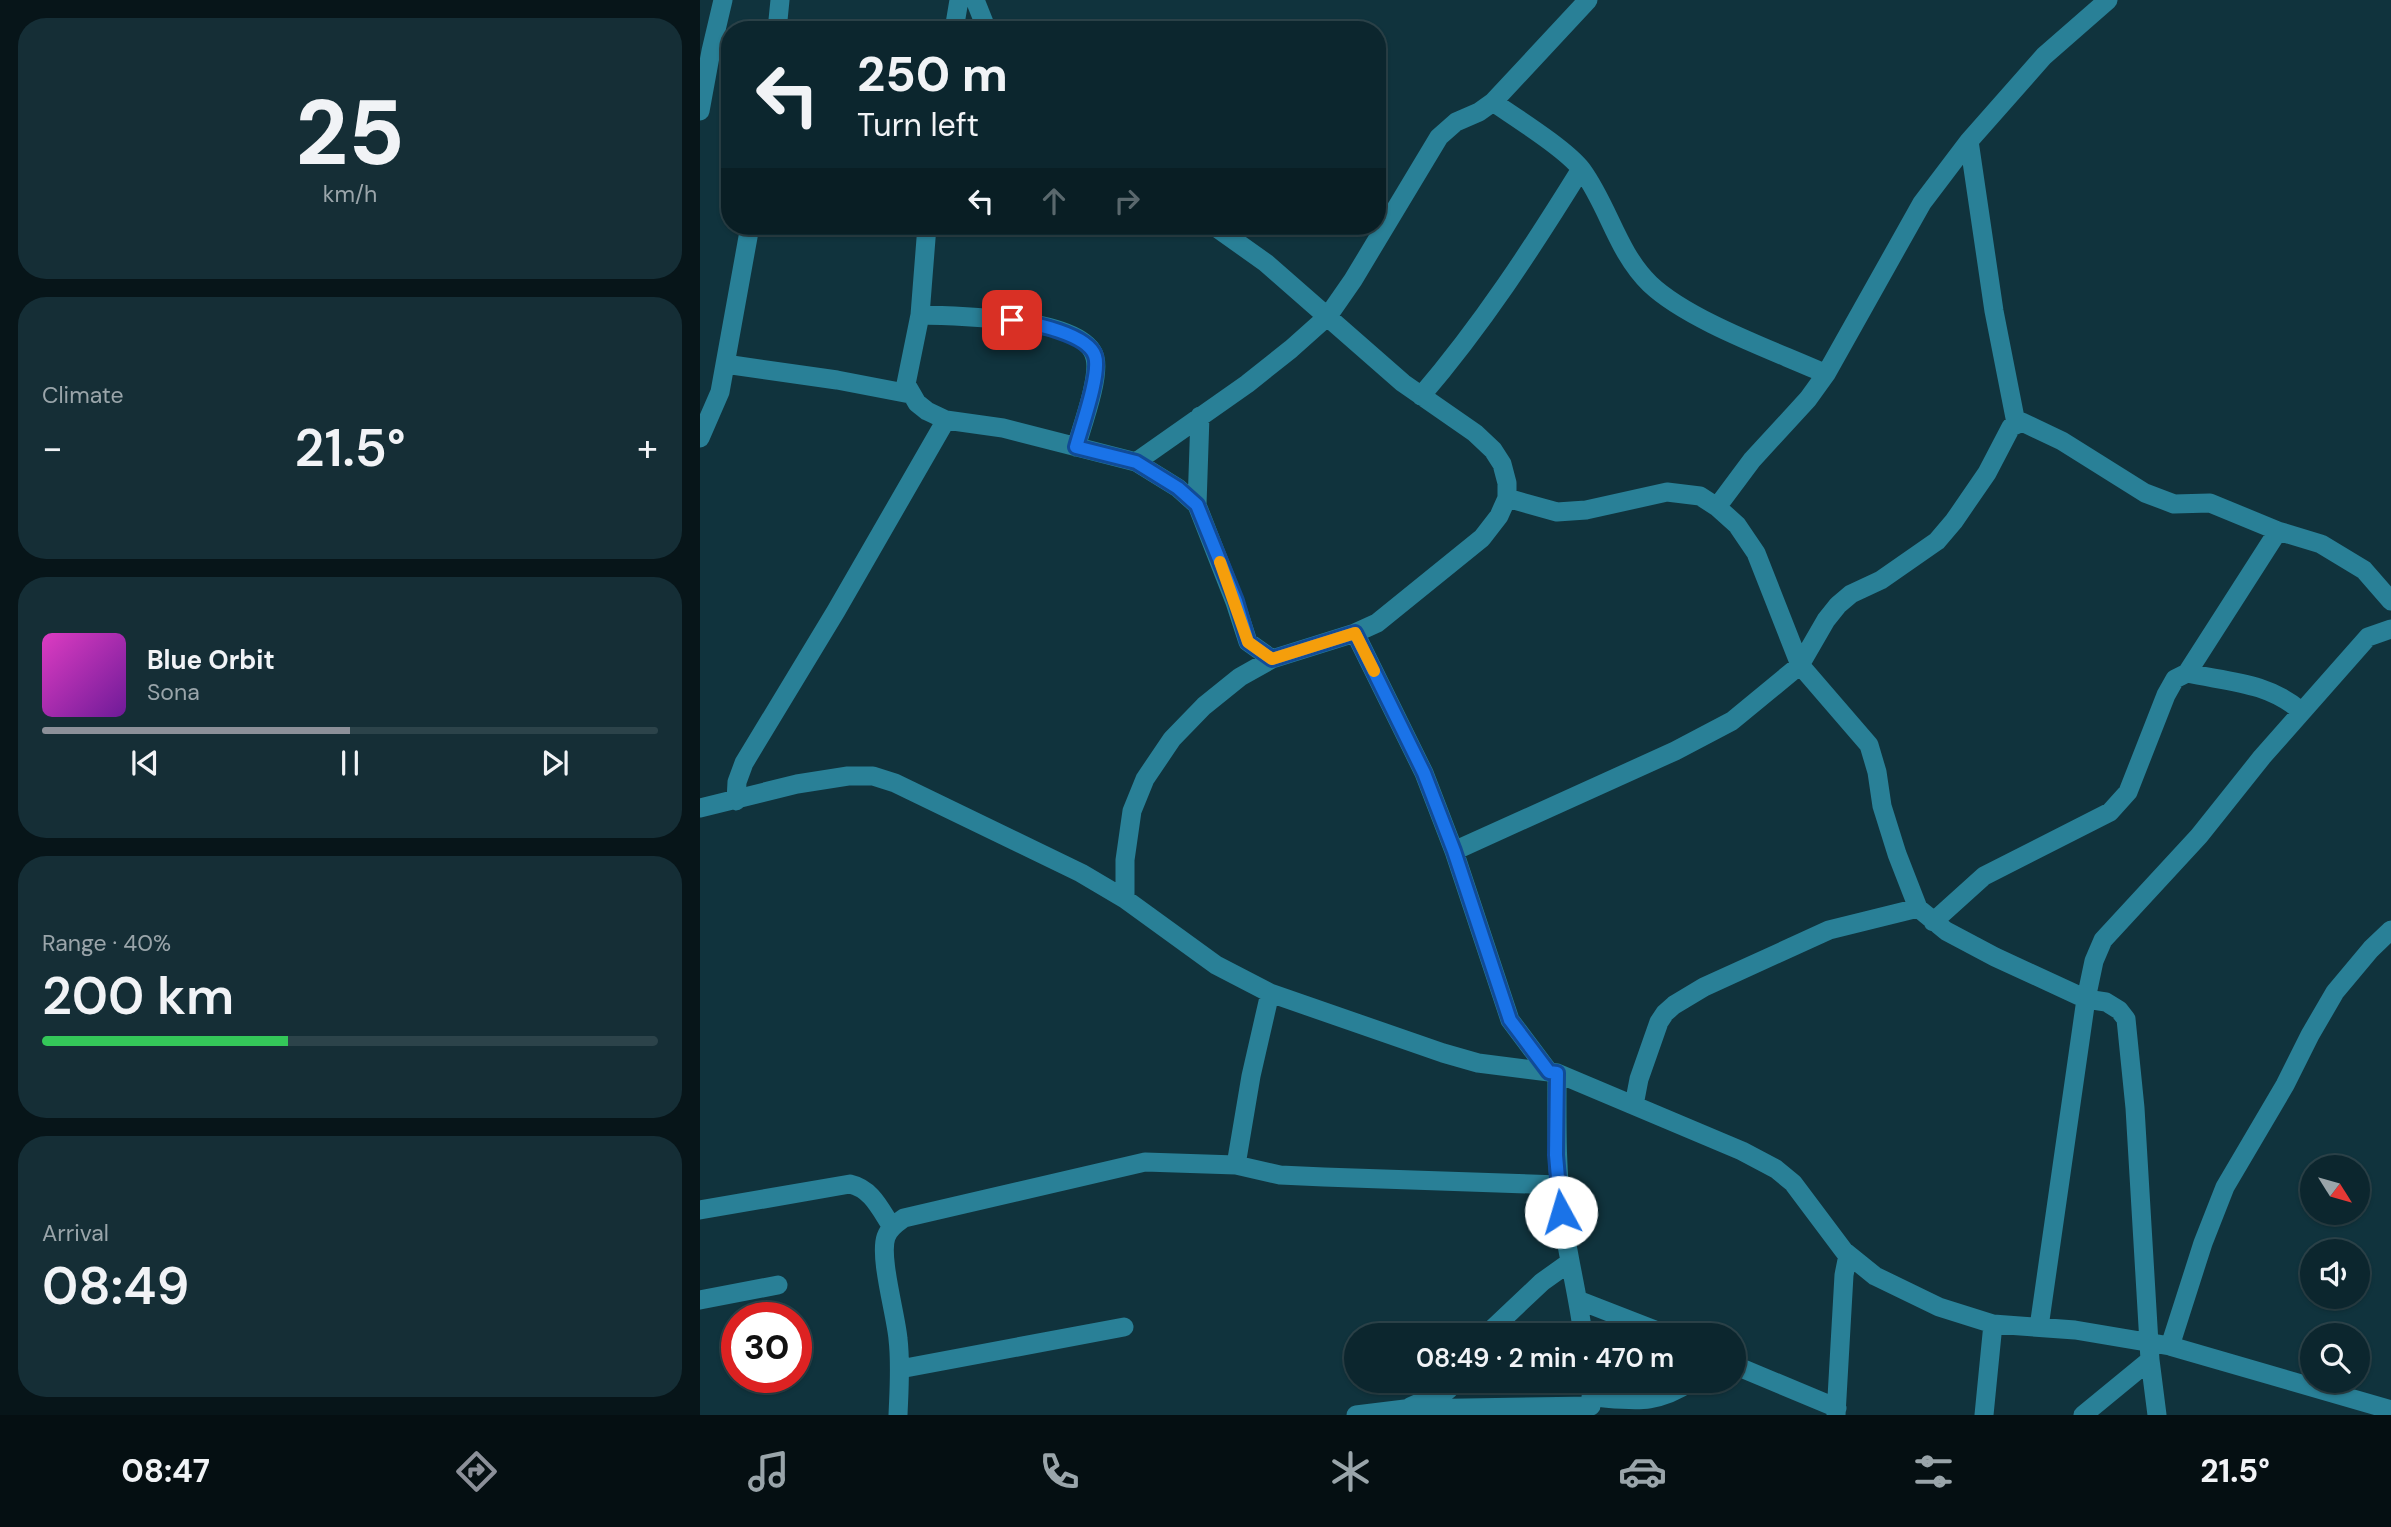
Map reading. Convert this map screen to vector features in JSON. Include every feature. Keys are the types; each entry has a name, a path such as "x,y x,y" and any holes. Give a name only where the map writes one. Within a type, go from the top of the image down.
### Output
{"street":[{"path":"700,111 710,51 723,0"},
{"path":"778,21 780,0"},
{"path":"956,21 959,0"},
{"path":"975,0 983,21"},
{"path":"1386,226 1440,137 1456,122 1479,112 1493,102 1588,0"},
{"path":"1717,507 1752,460 1808,399 1826,374 1922,203 1969,141 2044,56 2108,0"},
{"path":"1493,102 1555,146 1581,169 1627,258 1651,285 1691,312 1826,374"},
{"path":"1969,141 1994,310 2016,423"},
{"path":"1421,396 1454,358 1503,292 1581,169"},
{"path":"700,438 709,423 720,392 748,235"},
{"path":"926,235 920,315 906,384 910,394 927,411 946,420 1003,428 1136,462 1178,488 1197,505"},
{"path":"1125,899 1125,860 1132,811 1146,779 1172,739 1204,706 1240,677 1272,659 1355,633 1386,617 1482,538 1499,516 1507,498 1507,483 1502,464 1493,450 1475,433 1394,375 1266,262 1227,235"},
{"path":"1136,462 1247,384 1328,316 1380,235"},
{"path":"920,315 989,317 1035,323 1072,336 1089,347 1095,356 1095,375 1076,447"},
{"path":"725,364 837,380 910,394"},
{"path":"1200,416 1197,505 1236,601 1248,642 1240,677"},
{"path":"736,801 737,782 744,763 836,611 946,420"},
{"path":"1454,851 1732,721 1800,665 1826,620 1838,605 1851,594 1881,580 1937,541 1987,473 2011,427 2016,423 2022,422 2062,442 2145,493 2174,503 2210,503 2278,531 2321,544 2364,570 2391,601"},
{"path":"1507,498 1557,512 1587,510 1667,492 1700,496 1717,507 1737,525 1756,553 1800,665 1869,746 1877,772 1882,806 1918,908 1933,922 1995,957 2086,999 2106,1002 2119,1010 2126,1019 2129,1030 2149,1351 2157,1415"},
{"path":"1933,922 1984,876 2110,812 2128,792 2165,695 2175,679 2187,673 2278,531"},
{"path":"2039,1327 2086,999 2094,961 2103,940 2199,836 2301,711 2368,637 2391,629"},
{"path":"1355,633 1424,773 1454,851 1510,1020 1553,1073 1559,1185 1581,1323"},
{"path":"1248,642 1272,659"},
{"path":"2187,673 2266,688 2286,698 2301,711"},
{"path":"700,808 797,784 848,776 873,776 895,783 1081,873 1125,899 1216,965 1270,993 1478,1063 1553,1073 1634,1104 1742,1151 1776,1169 1805,1197 1848,1255 1875,1276 1939,1307 1993,1324 2039,1327 2149,1351 2170,1346 2391,1410"},
{"path":"1634,1104 1639,1079 1659,1022 1674,1005 1704,987 1829,930 1918,908"},
{"path":"2170,1346 2203,1242 2230,1178 2285,1085 2335,992 2371,949 2391,930"},
{"path":"1236,1165 1251,1076 1270,993"},
{"path":"898,1415 898,1337 884,1254 886,1238 892,1227 904,1218 1145,1162 1236,1165 1280,1175 1559,1185"},
{"path":"700,1210 850,1184 862,1187 869,1193 892,1227"},
{"path":"1746,1371 1836,1412 1844,1275 1848,1255"},
{"path":"1499,1323 1542,1282 1570,1262"},
{"path":"700,1300 778,1285"},
{"path":"1578,1300 1637,1323"},
{"path":"1984,1415 1993,1324"},
{"path":"900,1369 1124,1327"},
{"path":"2083,1415 2149,1351"},
{"path":"1405,1409 1441,1393"},
{"path":"1356,1415 1405,1409 1651,1400 1673,1393"}],"slow traffic":[{"path":"1220,562 1236,601 1248,642 1272,659 1355,633 1374,671"}],"route":[{"path":"1012,320 1035,323 1072,336 1089,347 1095,356 1095,375 1076,447 1136,462 1178,488 1197,505 1236,601 1248,642 1272,659 1355,633 1424,773 1454,851 1510,1020 1549,1072 1557,1073 1556,1155 1561,1212"}]}
